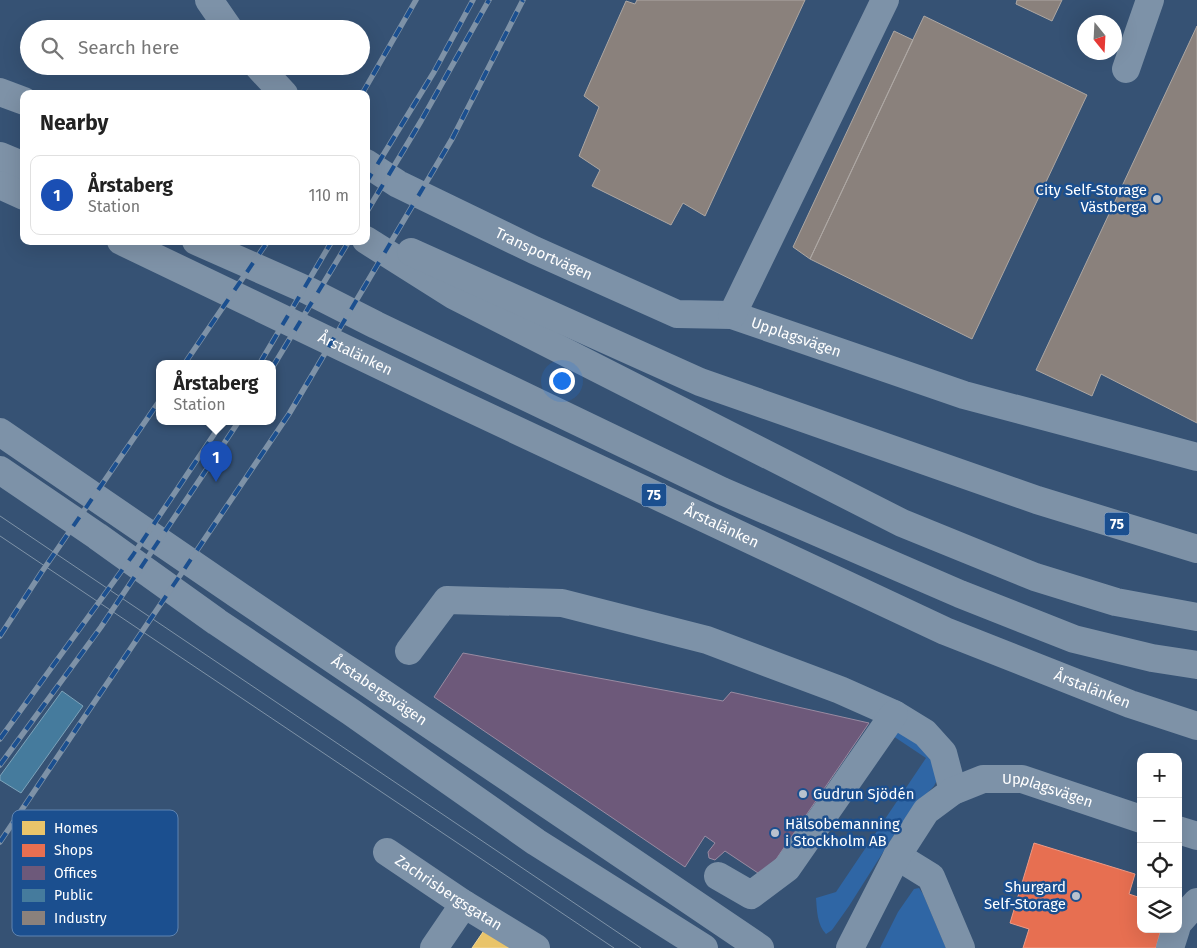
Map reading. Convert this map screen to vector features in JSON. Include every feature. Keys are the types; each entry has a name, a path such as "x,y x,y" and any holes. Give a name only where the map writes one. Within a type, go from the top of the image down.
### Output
{"highway":[{"path":"0,92 20,100"},
{"path":"0,156 20,164"},
{"path":"0,185 20,194"},
{"name":"75","path":"370,234 700,382 1037,500 1197,549"},
{"path":"370,243 453,295 902,523 1035,577 1116,602 1197,617"},
{"name":"Årstalänken","path":"129,245 450,399 945,631 1130,704 1197,726"},
{"name":"75","path":"205,245 310,291 722,491 960,594 1074,639 1152,658 1197,665"}],"street":[{"path":"209,0 223,20"},
{"name":"Upplagsvägen","path":"885,0 732,315 964,395 1197,457"},
{"path":"1126,69 1150,0"},
{"path":"266,75 280,90"},
{"name":"Transportvägen","path":"370,166 398,184 534,250 677,314 732,315"},
{"name":"Årstabergsvägen","path":"0,432 240,597 760,948"},
{"path":"0,470 98,536 218,622 351,712 536,842 704,948"},
{"path":"409,651 447,600 562,603 707,640 840,690 894,714 925,733 943,753 953,791"},
{"path":"718,876 751,895 787,868 894,714"},
{"name":"Upplagsvägen","path":"850,948 897,856 926,811 953,791 983,778 1022,779 1137,818"},
{"path":"1182,831 1197,836"},
{"name":"Zachrisbergsgatan","path":"387,852 464,904 536,948"},
{"path":"897,856 931,877 962,948"},
{"path":"1182,919 1197,902"},
{"path":"434,948 464,904"},
{"path":"1170,948 1175,933"}],"shaded area":[{"path":"894,730 920,741 940,774 934,786 916,805 894,835 832,930 826,934 819,922 816,898 836,892 926,758 890,734"},
{"path":"919,888 946,948 880,948 898,912 914,889"}],"building: Homes":[{"path":"485,929 512,948 472,948"}],"building: Shops":[{"name":"Shurgard Self-Storage","path":"1034,843 1135,874 1129,894 1137,897 1137,933 1160,933 1156,948 1023,948 1029,929 1010,923"}],"building: Offices":[{"path":"463,653 723,701 731,692 869,723 764,877 725,851 715,860 709,858 708,852 715,843 705,836 685,867 434,697"}],"building: Public":[{"path":"62,691 83,706 21,793 0,780 0,776"}],"building: Industry":[{"path":"637,0 805,0 705,216 683,203 671,225 592,186 600,170 579,156 599,107 584,96 626,1 635,4"},
{"path":"1017,0 1062,0 1052,21 1016,4"},
{"path":"924,16 1087,95 972,339 810,259"},
{"name":"City Self-Storage Västberga","path":"1197,26 1197,423 1101,374 1092,396 1036,370"},
{"path":"894,31 913,40 810,259 793,247"}],"tram line":[{"path":"0,516 641,948"},
{"path":"0,536 614,948"}],"railway":[{"path":"364,90 416,0"},
{"path":"370,176 434,72 473,0"},
{"path":"370,206 421,121 489,0"},
{"path":"22,810 289,414 452,139 523,0"},
{"path":"187,360 265,245"},
{"path":"262,360 330,245"},
{"path":"276,361 347,245"},
{"path":"0,636 156,406"},
{"path":"0,739 133,555 220,425"},
{"path":"0,765 101,627 236,425"},
{"path":"0,842 12,824"}],"place":[{"name":"City Self-Storage Västberga","path":"1157,199"},
{"name":"Årstaberg","path":"216,482"},
{"name":"Gudrun Sjödén","path":"803,794"},
{"name":"Hälsobemanning i Stockholm AB","path":"775,833"},
{"name":"Shurgard Self-Storage","path":"1076,896"}]}
